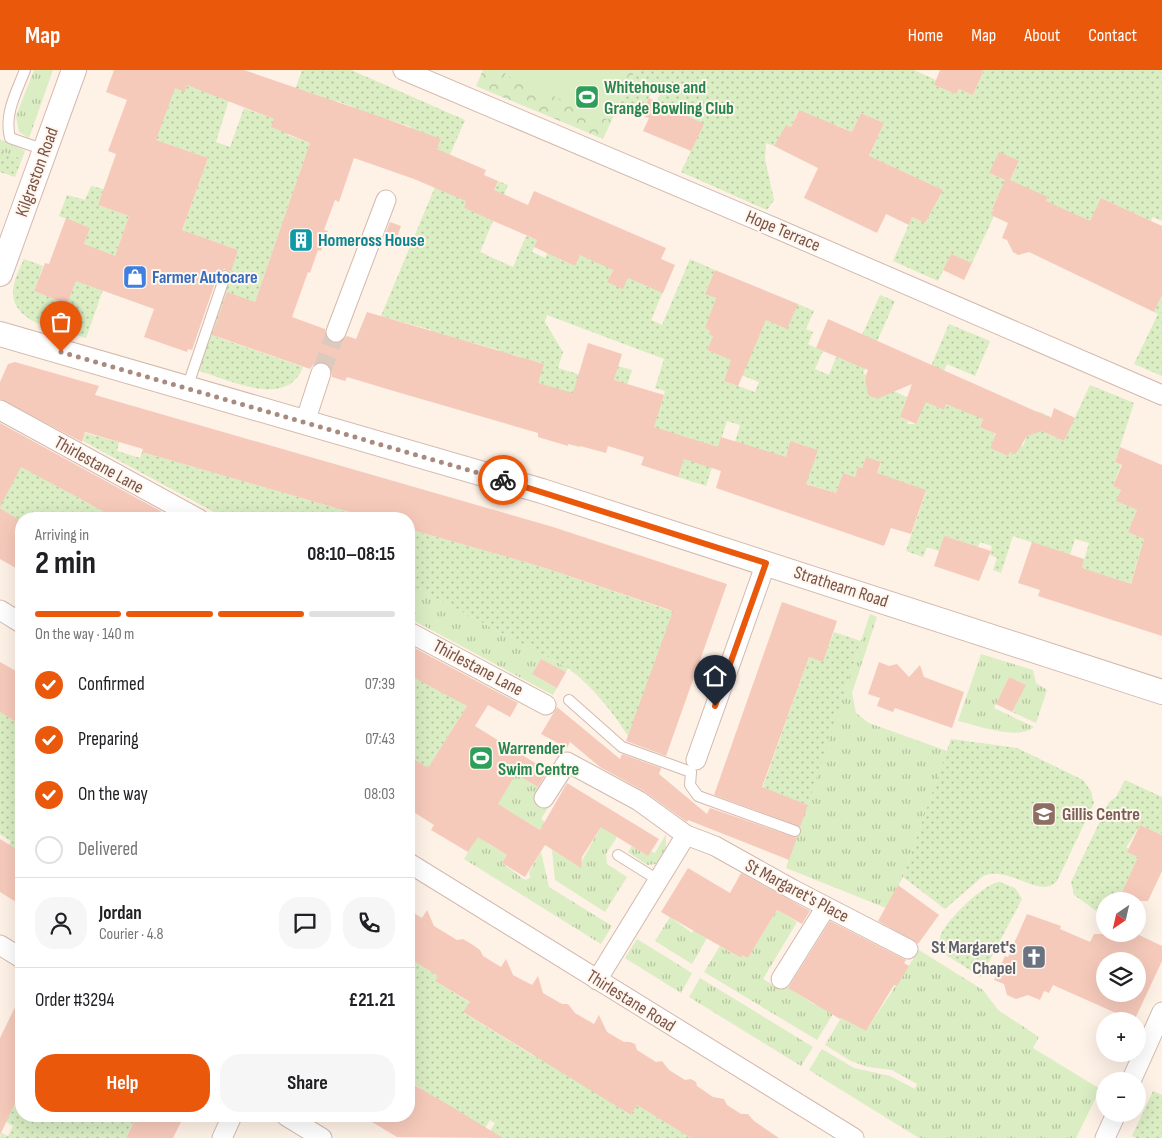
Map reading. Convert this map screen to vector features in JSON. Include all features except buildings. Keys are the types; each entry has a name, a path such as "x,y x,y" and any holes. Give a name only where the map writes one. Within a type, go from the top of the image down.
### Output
{"street":[{"name":"Kilgraston Road","path":"0,274 74,70"},
{"name":"Hope Terrace","path":"403,70 1162,395"},
{"path":"336,332 386,200"},
{"name":"Strathearn Road","path":"0,334 542,491 1162,692"},
{"path":"305,422 321,373"},
{"name":"Thirlestane Lane","path":"0,410 186,512"},
{"path":"693,766 766,563"},
{"path":"0,610 15,619"},
{"name":"Thirlestane Lane","path":"415,635 546,704"},
{"name":"St Margaret's Place","path":"544,798 567,762 639,801 686,835 715,846 908,950"},
{"path":"597,980 686,835"},
{"name":"Thirlestane Road","path":"415,867 854,1138"},
{"path":"781,979 826,907"},
{"path":"0,945 15,954"},
{"path":"1137,1072 1156,1041 1162,1012"},
{"path":"222,1138 229,1122"},
{"path":"296,1122 322,1138"},
{"path":"1105,1138 1112,1122"}],"lane":[{"path":"24,70 7,116 10,138 45,150"},
{"path":"186,388 225,276"},
{"path":"569,700 622,747 693,766 690,785 698,796 796,831"},
{"path":"618,855 658,880"}],"green space":[{"path":"34,70 53,70 29,138 19,132 16,116"},
{"path":"302,70 351,70 465,120 448,159 467,201 464,208 483,216 498,181 508,185 480,252 513,267 526,236 537,240 532,252 545,258 554,238 555,257 575,266 579,252 600,264 611,242 627,237 607,282 642,276 640,283 651,288 654,280 667,282 651,320 662,325 690,259 715,270 705,293 716,298 705,328 713,336 707,350 722,356 750,357 766,320 798,304 814,311 806,329 813,332 808,344 823,351 815,369 829,375 836,357 850,362 880,295 895,301 863,373 866,375 864,379 869,382 867,388 872,397 881,397 887,388 907,397 900,417 908,421 907,424 916,424 928,396 937,400 934,406 944,410 946,404 967,381 985,389 979,405 987,409 980,426 996,435 990,448 1008,456 1010,452 1017,454 1020,445 1023,446 1037,411 1051,417 1046,433 1064,441 1090,385 1134,403 1115,462 1121,465 1113,486 1121,490 1117,501 1137,510 1128,532 1144,539 1119,622 1112,620 1121,592 1114,589 1116,579 1081,570 1089,543 1075,539 1070,555 1013,536 1001,573 993,570 997,558 990,555 992,546 980,542 978,547 944,536 939,551 927,547 923,557 906,551 926,491 906,483 868,499 881,463 866,457 862,468 858,467 855,477 843,473 836,493 792,479 817,450 790,441 782,470 735,442 740,425 727,421 706,486 678,477 691,438 652,432 665,391 655,388 664,359 547,315 545,322 563,352 558,368 588,377 582,396 533,386 539,379 543,363 520,359 521,357 512,354 510,356 498,353 499,350 466,341 449,353 453,337 430,333 431,330 381,316 435,187 433,161 441,139 410,131 411,127 384,118 383,121 357,112 358,109 337,101 335,105 325,98 306,91 288,135 310,143 255,302 231,294 216,337 303,367 295,380 284,387 271,389 240,384 196,370 238,250 182,230 208,158 156,140 165,114 150,77 185,91 187,85 231,93 216,142 230,147 244,108 274,119 281,130","holes":["728,370 759,382 755,392 724,381"]},
{"path":"483,70 635,70 603,139 476,86"},
{"name":"Whitehouse and Grange Bowling Club","path":"507,70 630,70 608,120 505,75"},
{"path":"635,70 914,70 936,80 934,85 956,94 959,89 973,95 984,70 1162,70 1162,221 1153,217 1151,221 1101,198 1086,230 1069,211 1045,204 1048,197 998,195 992,208 994,210 991,215 994,216 972,263 951,254 938,281 893,261 912,217 925,223 943,190 886,164 868,159 884,123 861,113 852,132 837,125 835,130 798,110 791,127 786,125 774,146 766,143 765,159 774,200 767,210 681,172 703,125 657,101 660,94 652,91 641,115 619,105","holes":["1019,162 1009,182 989,173"]},
{"path":"0,139 25,151 22,159 0,151"},
{"path":"0,151 22,159 15,177 0,172"},
{"path":"91,186 104,189 98,205 129,216 86,338 49,328 26,317 18,308 13,297 14,284 24,259 43,266 34,291 67,303 79,271 84,244 90,228 59,216 67,195 85,200"},
{"path":"1162,295 1162,376 1134,364 1158,314 1154,312"},
{"path":"949,324 990,341 975,376 947,364 944,371 931,366"},
{"path":"618,366 632,370 616,420 613,384"},
{"path":"85,433 119,442 117,451 140,458 142,452 350,512 214,512 83,441"},
{"path":"20,466 105,512 15,512 15,517 0,508 0,499"},
{"path":"415,531 542,567 668,610 680,604 628,736 601,699 568,668 415,587"},
{"path":"415,587 568,668 566,672 541,659 532,674 557,688 553,695 415,621"},
{"path":"870,614 877,617 852,693 856,713 869,723 947,751 903,877 886,908 786,868"},
{"path":"834,632 861,641 808,805 762,789 809,657 823,661"},
{"path":"981,654 1033,670 1036,683 1047,690 1036,723 1012,712 1025,685 1009,677 994,708 1034,727 1018,733 997,731 958,721"},
{"path":"415,677 467,706 428,768 415,760"},
{"path":"0,712 15,721 15,851 8,847 11,841 0,834"},
{"path":"951,739 1017,748 1083,780 1091,791 1094,803 1057,881 1050,886 1033,885 1004,875 993,874 983,876 945,909 903,877"},
{"path":"516,774 542,789 537,797 549,806 541,819 545,822 540,830 507,810 487,843 507,855 502,863 525,880 530,878 529,872 541,852 549,887 612,926 601,944 464,859"},
{"path":"1125,780 1162,797 1162,835 1140,825 1126,848 1129,849 1128,852 1139,855 1122,892 1096,892 1096,911 1074,895 1071,882 1109,802 1116,797"},
{"path":"602,825 617,837 606,854 607,864 627,877 605,912 555,880 552,850 579,866"},
{"path":"666,834 666,848 656,864 647,865 628,852 632,846 648,856 651,851 655,853"},
{"path":"1000,882 1015,888 1022,899 981,977 946,955 940,945 940,938 948,923 965,905 985,889"},
{"path":"777,910 797,922 763,979 781,990 784,985 833,1014 817,1040 704,972 720,946 740,958 742,955 748,958"},
{"path":"670,917 692,933 694,930 707,938 692,964 655,941"},
{"path":"637,939 692,973 681,993 625,958"},
{"path":"919,950 983,990 998,1010 1039,1037 1033,1048 1096,1087 1096,1097 1076,1138 919,1138 809,1070 822,1049 854,1068 890,1076 915,1089 917,1084 892,1070 868,1067 851,1061 825,1045 841,1018 866,1031"},
{"path":"415,962 438,976 435,981 472,1004 464,1013 532,1055 559,1064 556,1069 590,1082 587,1088 621,1102 618,1107 630,1115 634,1110 634,1103 691,1138 491,1138 487,1136 495,1123 490,1120 482,1133 419,1094 422,1089 415,1085"},
{"path":"700,978 813,1047 801,1066 689,997"},
{"path":"1153,1091 1162,1095 1162,1138 1136,1138 1132,1136 1139,1122 1146,1122 1146,1106"},
{"path":"15,1103 15,1122 134,1122 126,1138 0,1138 1,1133 8,1136 13,1126 6,1122"}],"tunnel":[{"path":"321,373 336,332"}],"way so far":[{"path":"61,352 503,480"}],"place":[{"name":"Whitehouse and Grange Bowling Club","path":"587,97"},
{"name":"Homeross House","path":"301,240"},
{"name":"Farmer Autocare","path":"135,277"},
{"name":"Warrender Swim Centre","path":"481,758"},
{"name":"Gillis Centre","path":"1044,814"},
{"name":"St Margaret's Chapel","path":"1034,957"}],"route":[{"path":"503,480 631,518 766,563 715,706"}]}
